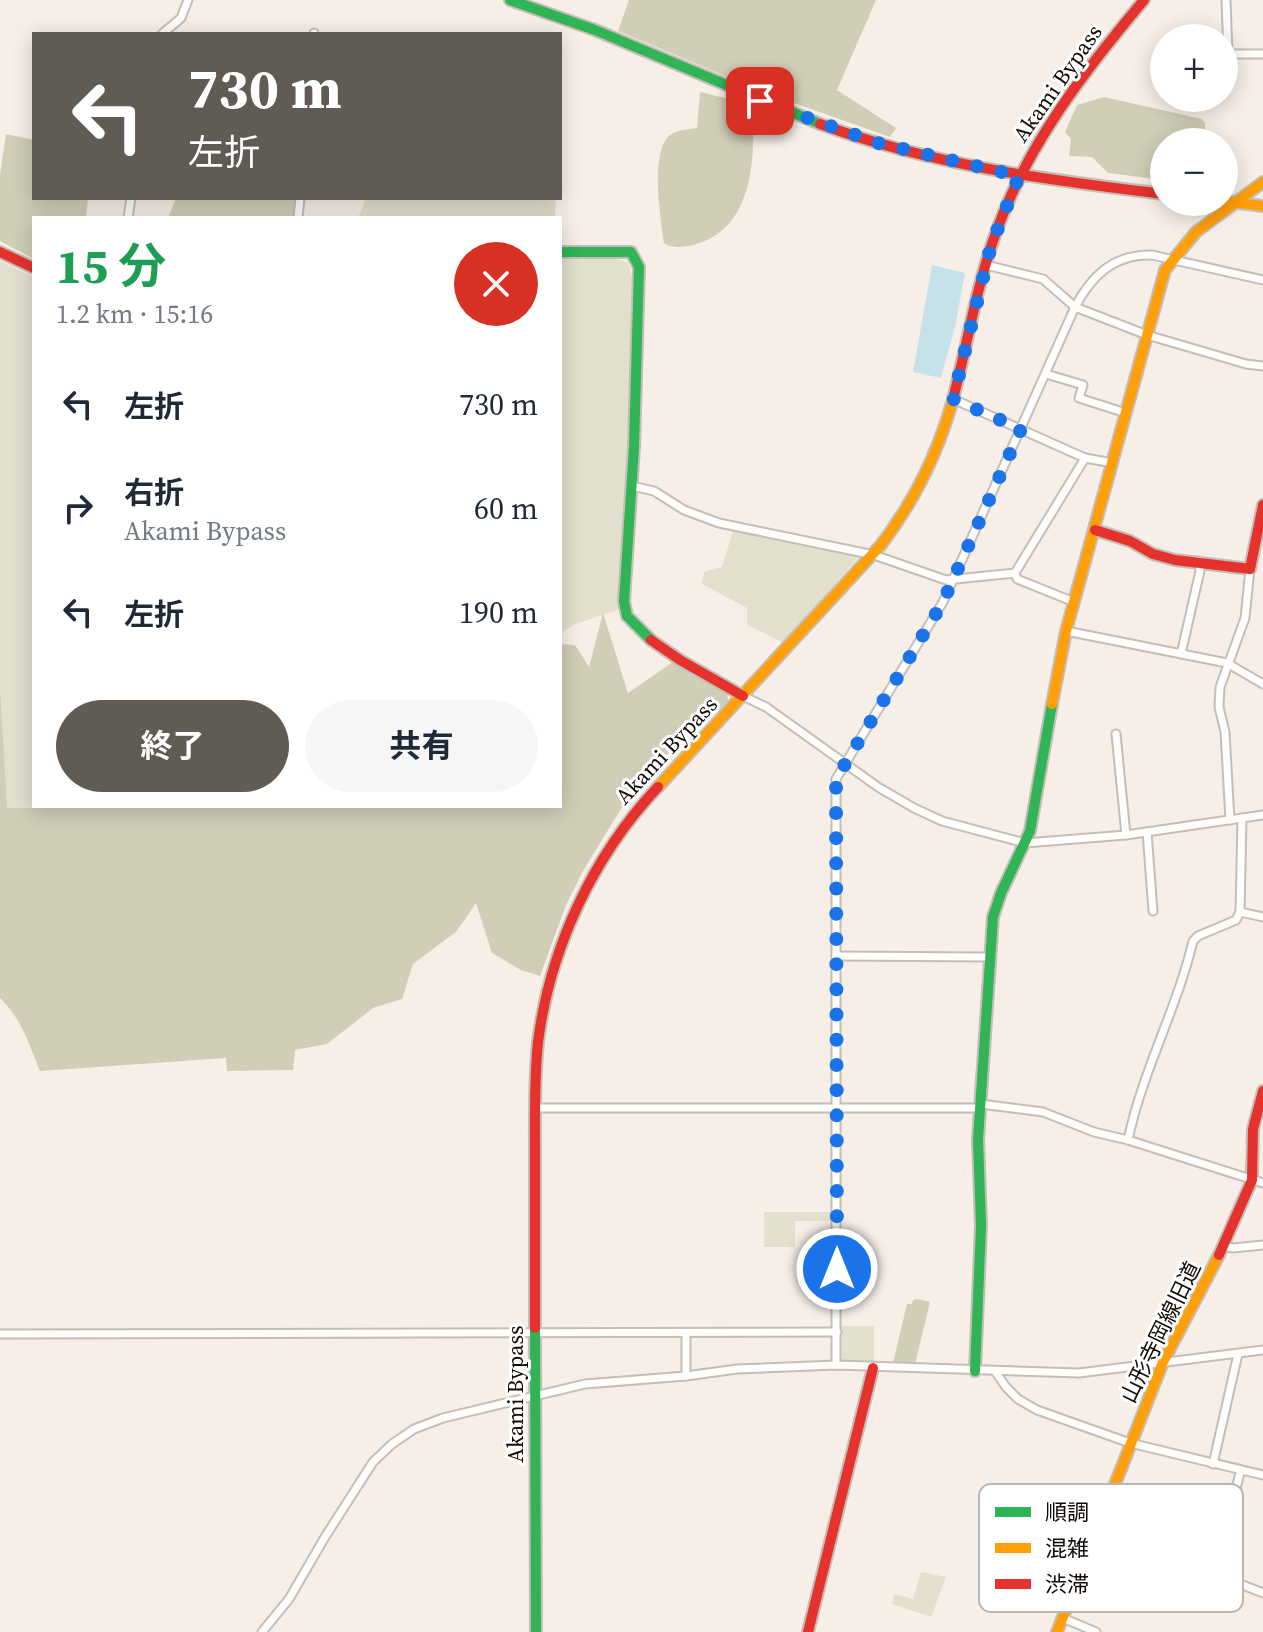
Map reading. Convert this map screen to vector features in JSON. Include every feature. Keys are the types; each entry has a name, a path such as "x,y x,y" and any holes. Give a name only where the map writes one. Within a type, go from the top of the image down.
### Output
{"street":[{"path":"164,32 181,18 188,0"},
{"path":"510,0 578,24 844,133 926,156 1019,176 1150,192"},
{"name":"Akami Bypass","path":"536,1632 536,1054 547,991 561,941 606,851 645,799 874,555 907,510 926,475 953,399 986,265 1019,176 1085,71 1144,0"},
{"path":"1226,0 1228,54 1263,54"},
{"path":"1238,197 1263,182"},
{"path":"1238,203 1263,206"},
{"path":"975,1371 981,1226 980,1106 993,917 1035,813 1045,738 1066,631 1165,270 1171,259 1215,216"},
{"path":"0,252 32,267"},
{"path":"562,252 631,252 639,267 632,486 624,591 625,613 636,626 671,653 766,707 878,787 942,821 1025,843 1126,835 1263,815"},
{"path":"836,1365 836,779 925,634 953,579 1075,307 1098,273 1116,262 1140,255 1263,280"},
{"path":"986,265 1043,279 1075,307 1147,335 1246,364 1263,366"},
{"path":"1046,374 1083,385 1079,398 1126,413"},
{"path":"953,399 1085,458 1113,463"},
{"path":"1074,602 1017,579 1015,573 1085,458"},
{"path":"632,486 654,491 684,510 719,523 874,555 940,578 1015,573"},
{"path":"1230,820 1225,732 1219,707 1220,687 1245,618 1250,569 1263,505"},
{"path":"1095,530 1175,560 1250,569"},
{"path":"1181,654 1200,571 1199,561"},
{"path":"1066,631 1227,663 1263,684"},
{"path":"1116,734 1126,835"},
{"path":"1128,1140 1137,1104 1193,941 1236,920 1240,912 1242,818"},
{"path":"1147,832 1153,911"},
{"path":"1240,912 1263,917"},
{"path":"836,956 989,957"},
{"name":"山形寺岡線旧道","path":"1114,1484 1163,1362 1257,1182 1253,1129 1263,1091"},
{"path":"535,1108 980,1106 1043,1112 1094,1132 1257,1182"},
{"path":"1223,1246 1263,1245"},
{"path":"0,1334 837,1332"},
{"path":"686,1333 686,1376"},
{"path":"262,1632 289,1599 364,1475 384,1451 427,1423 585,1384 737,1369 836,1365 1079,1373 1263,1350"},
{"path":"1213,1464 1238,1354"},
{"path":"808,1632 873,1368"},
{"path":"995,1371 1006,1387 1028,1406 1130,1443 1263,1475"},
{"path":"1237,1484 1241,1470"},
{"path":"1243,1585 1263,1593"},
{"name":"山形寺岡線旧道","path":"1057,1632 1065,1612"},
{"path":"1063,1618 1096,1632"}],"shaded area":[{"path":"629,0 876,0 837,90 896,128 890,137 763,92 618,31"},
{"path":"700,92 729,99 751,111 752,163 740,208 722,231 693,245 674,247 664,243 658,167 665,140 681,130 697,128"},
{"path":"1104,97 1150,107 1150,112 1171,112 1202,119 1205,128 1150,128 1150,178 1108,173 1092,157 1069,156 1071,139 1065,132 1077,105"},
{"path":"6,134 32,140 32,200 88,200 86,216 32,216 32,258 0,241 0,175"},
{"path":"175,200 297,200 295,216 169,216"},
{"path":"365,200 556,200 555,216 359,216"},
{"path":"612,256 628,263 633,281 629,443 620,609 573,625 562,633 562,258"},
{"path":"0,261 32,276 32,808 124,809 6,808 0,686"},
{"path":"734,528 861,554 784,643 747,625 747,608 702,584 704,572 722,567"},
{"path":"603,613 628,693 673,662 727,693 728,702 658,762 624,804 566,905 540,976 521,970 492,953 476,903 456,932 413,964 402,999 373,1008 327,1044 295,1050 293,1070 227,1071 226,1058 40,1071 19,1023 0,998 0,686 7,808 562,808 562,644 575,645 589,667"},
{"path":"764,1212 833,1212 833,1221 795,1221 795,1247 764,1247"},
{"path":"918,1299 930,1302 915,1364 893,1363 907,1304"},
{"path":"842,1326 874,1326 874,1363 842,1363"},
{"path":"921,1572 946,1577 931,1617 892,1604 894,1594 913,1599"}],"water":[{"path":"932,265 965,273 941,378 913,372"}],"traffic: fast":[{"path":"510,0 595,30 820,124"},
{"path":"562,252 631,252 639,267 634,447 624,601 627,616 651,640"},
{"path":"975,1371 981,1226 978,1139 993,917 1030,831 1052,704"},
{"path":"535,1328 536,1632"}],"traffic: slow":[{"path":"1052,704 1066,631 1165,270 1196,232 1263,182"},
{"path":"1238,203 1263,206"},
{"path":"658,787 881,545 924,476 953,399"},
{"path":"1115,1484 1163,1362 1219,1255"},
{"path":"1057,1632 1065,1612"}],"traffic: jam":[{"path":"953,399 984,269 1011,195 1061,107 1144,0"},
{"path":"820,124 904,150 990,169 1150,192"},
{"path":"0,252 32,267"},
{"path":"1095,530 1175,560 1250,569 1263,505"},
{"path":"651,640 743,696"},
{"path":"535,1328 535,1085 544,1007 564,938 578,905 614,843 658,787"},
{"path":"1219,1255 1252,1180 1253,1129 1263,1091"},
{"path":"808,1632 873,1368"}],"route":[{"path":"760,101 878,143 960,165 1019,176 991,246 953,399 1021,429 943,602 836,779 837,1269"}]}
